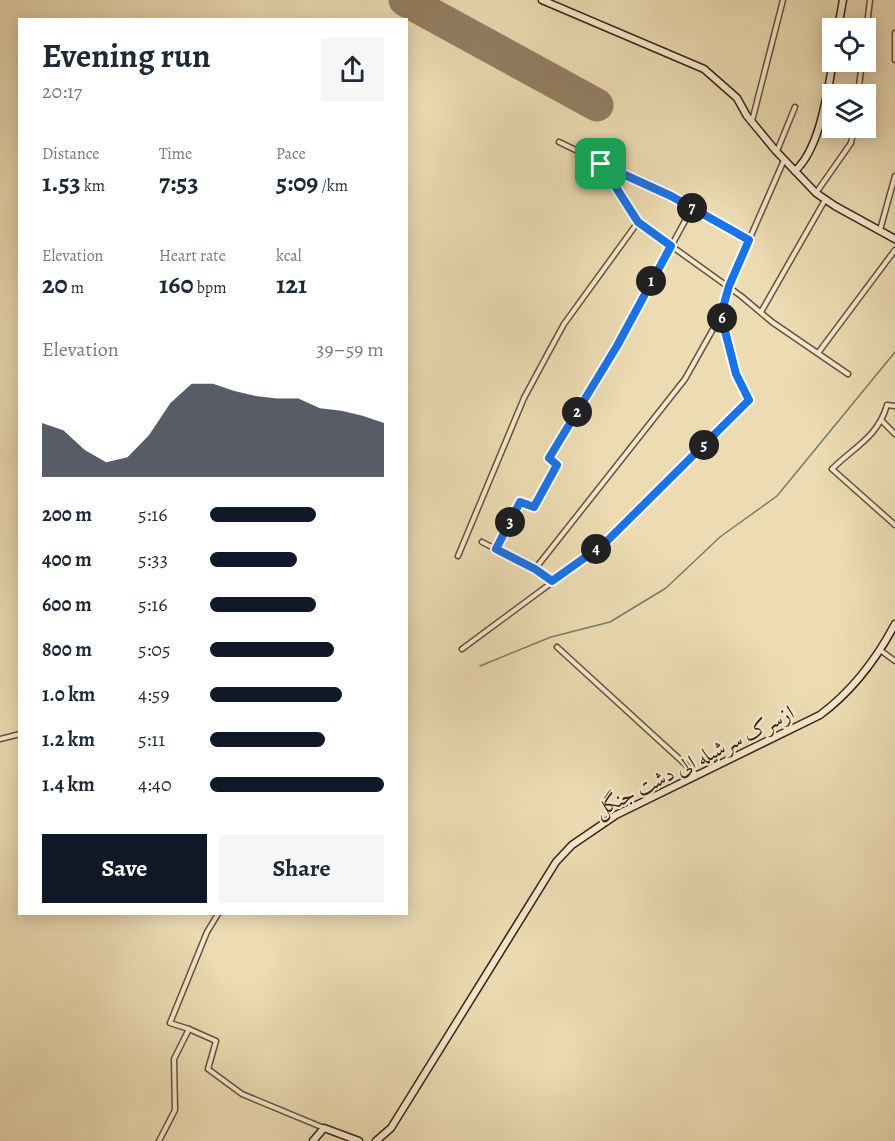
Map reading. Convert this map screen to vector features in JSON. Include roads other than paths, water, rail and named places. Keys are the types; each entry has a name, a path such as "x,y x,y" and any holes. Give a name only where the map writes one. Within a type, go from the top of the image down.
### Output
{"street":[{"path":"542,0 704,69 737,98 776,151 816,193 895,239"},
{"path":"752,121 783,0"},
{"path":"840,18 843,0"},
{"path":"868,18 870,0"},
{"path":"895,33 895,60"},
{"path":"795,171 804,163 824,111 830,72"},
{"path":"776,151 795,106"},
{"path":"816,193 852,143 853,138"},
{"path":"559,142 692,208 749,240"},
{"path":"535,569 676,392 721,315 729,286 784,160"},
{"path":"601,164 638,222 849,374"},
{"path":"879,230 895,176"},
{"path":"761,312 825,199"},
{"path":"496,549 520,502 534,507 557,465 549,458 617,346 692,208"},
{"path":"458,556 524,398 550,349 564,324 638,222"},
{"path":"818,353 895,250"},
{"path":"462,649 604,544 749,400 736,374 721,315"},
{"path":"895,405 887,405 882,421 868,440 854,446 832,469 895,525"},
{"path":"882,421 895,434"},
{"path":"482,542 535,569 552,581"},
{"name":"ازسرک سرشیله الی دشت جنگل","path":"376,1141 390,1128 556,862 572,845 616,815 820,715 849,689 895,624"},
{"path":"557,647 696,775"},
{"path":"879,649 895,661"},
{"path":"0,739 18,734"},
{"path":"217,915 207,932 170,1023 216,1041 208,1069 242,1094 359,1141"},
{"path":"159,1141 175,1110 174,1059 189,1029"},
{"path":"313,1141 324,1128"}],"waterway":[{"path":"480,666 551,637 610,622 666,588 720,537 777,496 895,352"}]}
